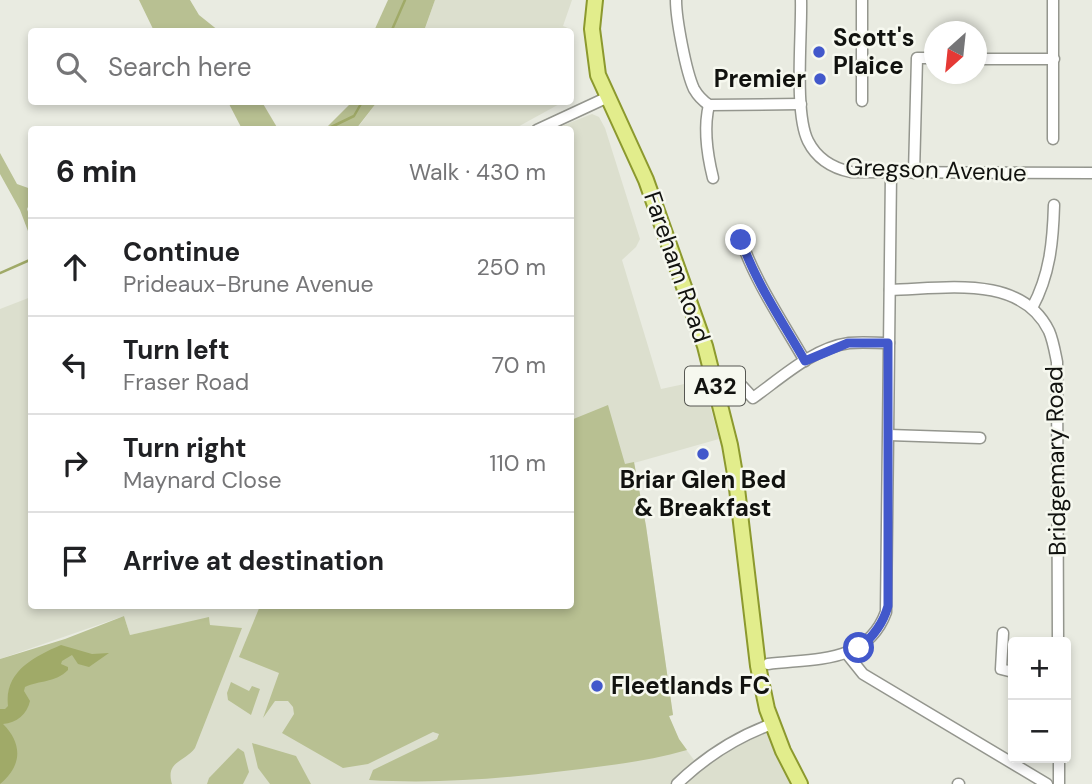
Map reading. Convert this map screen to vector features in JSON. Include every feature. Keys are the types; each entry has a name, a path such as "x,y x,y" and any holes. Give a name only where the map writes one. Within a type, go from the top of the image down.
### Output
{"main road":[{"name":"Fareham Road","path":"595,0 592,29 598,75 606,98 646,180 689,297 708,358 734,469 758,666 767,709 800,784"}],"street":[{"path":"676,0 676,16 693,88 709,106 802,104"},
{"name":"Gregson Avenue","path":"801,0 804,131 809,144 823,160 836,169 851,173 1091,173"},
{"path":"862,0 862,101"},
{"path":"1053,0 1053,139"},
{"path":"914,173 917,58 924,58"},
{"path":"987,59 1054,59"},
{"path":"546,126 606,98"},
{"path":"709,106 706,134 713,177"},
{"path":"768,664 847,654 859,648 876,632 883,622 888,606 891,173"},
{"path":"1032,308 1047,274 1053,239 1054,205"},
{"path":"741,240 758,280 805,361"},
{"name":"Bridgemary Road","path":"890,290 997,290 1013,295 1032,308 1049,331 1057,362 1058,637"},
{"path":"741,384 753,398 805,361 848,343 888,343"},
{"path":"889,435 980,438"},
{"path":"1003,633 1001,669 1008,671"},
{"path":"847,654 863,674 1047,784"},
{"path":"677,784 696,766 727,745 772,724"},
{"path":"1059,763 1059,784"}],"shaded area":[{"path":"139,0 190,0 199,15 215,28 153,28"},
{"path":"388,0 435,0 425,28 375,28"},
{"path":"435,0 572,0 563,26 568,28 425,28"},
{"path":"230,105 264,105 276,126 240,126"},
{"path":"349,105 375,105 358,126 328,126"},
{"path":"375,105 558,105 519,126 359,126"},
{"path":"592,114 599,117 605,128 640,239 636,247 622,260 661,389 703,380 719,439 634,463 646,526 673,715 669,716 679,740 694,760 765,719 778,761 790,784 155,784 210,625 209,618 130,635 124,616 0,659 0,309 28,298 28,609 574,609 574,126 562,126"},
{"path":"0,153 17,184 28,188 28,231 20,210 0,174"},
{"path":"608,405 625,464 634,462 646,526 673,715 669,716 687,750 625,763 516,776 442,781 369,780 373,770 437,739 439,734 433,732 368,764 343,768 282,733 294,714 288,701 275,701 263,718 279,673 239,657 259,609 574,609 574,419"},
{"path":"124,616 130,635 209,617 210,625 242,628 195,748 174,766 171,771 172,784 0,784 0,659 65,639"},
{"path":"61,645 92,654 109,653 89,667 78,664 72,655 62,661 61,664 68,667 63,674 25,687 24,691 30,701 26,710 17,720 3,724 14,739 17,755 13,770 0,784 0,709 8,706 11,684 22,667"},
{"path":"231,682 249,691 252,686 260,689 251,715 228,700 227,693"},
{"path":"252,743 296,756 311,784 270,784 258,768"},
{"path":"238,748 244,752 249,772 243,784 207,784 209,778"}],"waterway":[{"path":"393,28 405,0"},
{"path":"333,126 354,116 360,105"},
{"path":"0,273 28,261"}],"place":[{"name":"Scott's Plaice","path":"819,52"},
{"name":"Premier","path":"820,79"},
{"name":"Briar Glen Bed & Breakfast","path":"703,454"},
{"name":"Fleetlands FC","path":"597,686"}],"route":[{"path":"741,240 762,288 805,361 848,343 888,343 888,606 883,622 859,648"}]}
